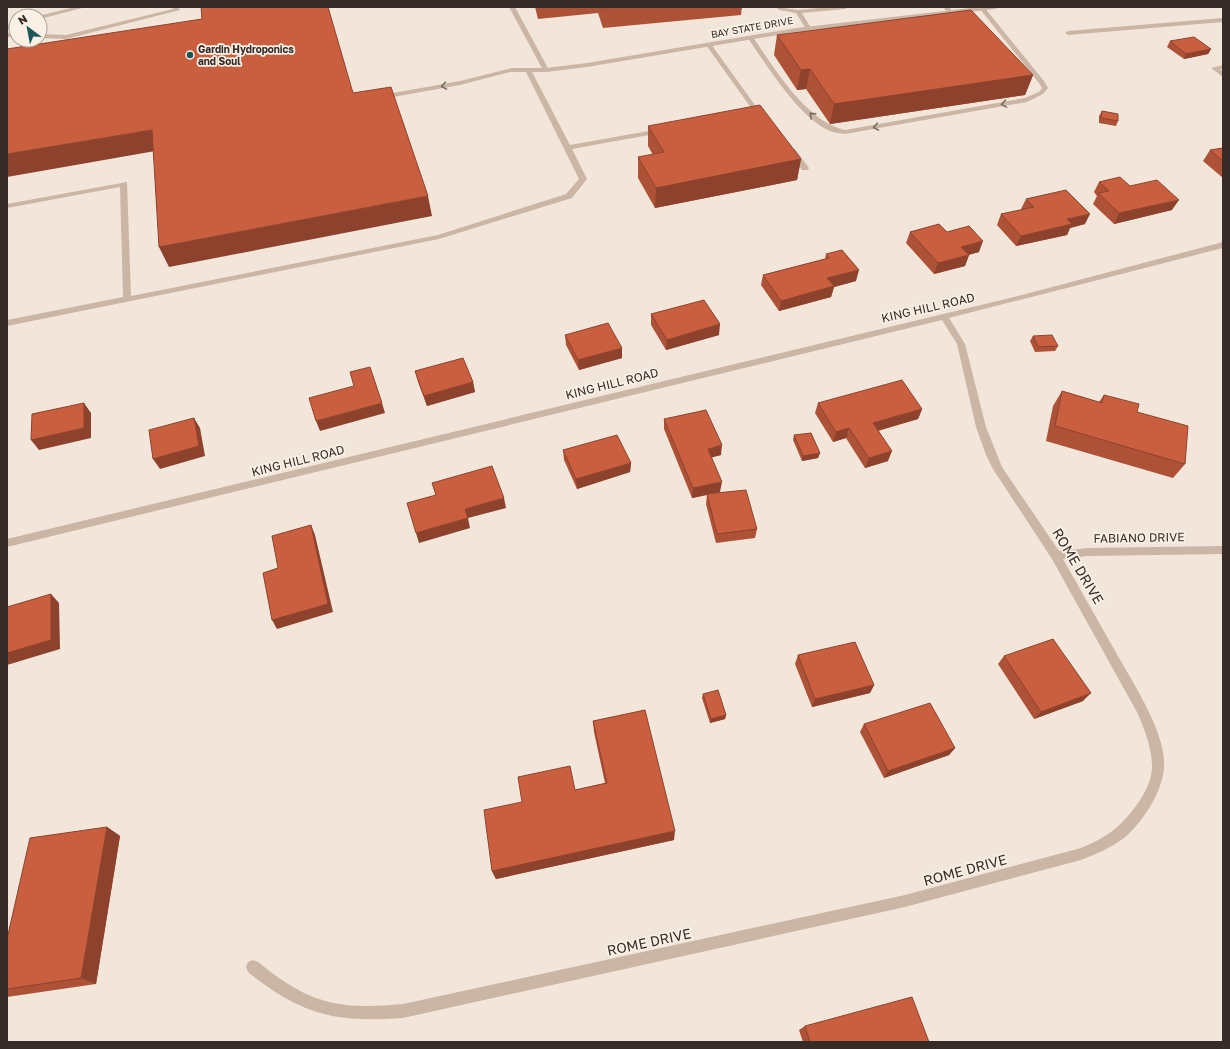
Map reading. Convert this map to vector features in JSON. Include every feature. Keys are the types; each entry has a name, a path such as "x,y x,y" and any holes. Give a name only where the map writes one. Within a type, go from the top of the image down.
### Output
{"street":[{"path":"48,16 83,7"},
{"path":"48,36 66,37 176,10 175,7"},
{"path":"512,7 546,70"},
{"path":"779,7 781,9 798,12 845,7"},
{"name":"BAY STATE DRIVE","path":"393,95 460,84 512,70 546,70 600,63 808,28 948,9 995,7"},
{"path":"750,37 786,87 811,115 830,129 837,132 845,132 1027,100 1041,93 1045,88 1042,82 982,8"},
{"path":"798,12 808,28"},
{"path":"1068,32 1223,20"},
{"path":"709,45 758,112 766,117"},
{"path":"1223,67 1214,68 1223,75"},
{"path":"7,323 439,237 569,196 583,179 528,70"},
{"path":"744,115 758,112"},
{"path":"567,148 664,130"},
{"path":"788,145 805,168"},
{"path":"7,206 124,184 128,299"},
{"name":"KING HILL ROAD","path":"7,544 944,317 1223,245"},
{"name":"ROME DRIVE","path":"253,967 272,984 294,998 322,1008 362,1014 403,1011 905,901 1081,854 1102,845 1120,833 1147,802 1154,785 1158,768 1156,748 1142,711 1056,556 1006,484 991,455 981,427 965,356 956,334 944,317"},
{"name":"FABIANO DRIVE","path":"1056,556 1106,551 1223,550"}],"building":[{"path":"201,7 328,7 353,93 391,87 428,196 159,247 152,130 7,154 7,49 48,48 48,43 202,19"},
{"path":"971,10 1033,75 834,104 810,69 801,70 777,35"},
{"path":"1194,37 1211,49 1186,54 1170,41"},
{"path":"760,105 801,159 656,188 638,157 664,152 648,126"},
{"path":"1102,111 1118,114 1118,121 1101,118"},
{"path":"1223,148 1223,161 1210,150"},
{"path":"1120,177 1130,186 1157,180 1179,200 1119,213 1098,193 1109,191 1099,182"},
{"path":"1066,190 1090,214 1067,219 1072,224 1021,236 1001,214 1034,207 1026,199"},
{"path":"939,224 947,232 969,226 983,241 961,247 969,255 938,263 910,232"},
{"path":"842,250 859,270 827,278 834,286 781,301 763,275 829,258 826,254"},
{"path":"704,300 720,324 667,340 651,314"},
{"path":"608,323 622,348 578,360 565,335"},
{"path":"1052,335 1058,346 1038,347 1033,336"},
{"path":"463,358 473,382 424,396 415,371"},
{"path":"370,367 382,403 316,421 309,398 354,386 350,372"},
{"path":"902,380 922,409 873,423 892,451 869,458 849,428 836,432 818,403"},
{"path":"1062,391 1102,403 1104,395 1139,404 1137,412 1188,426 1185,464 1055,426"},
{"path":"84,403 84,428 31,440 32,414"},
{"path":"706,410 722,445 708,449 722,482 693,488 664,419"},
{"path":"194,418 199,446 153,459 149,430"},
{"path":"811,433 820,453 803,456 794,435"},
{"path":"617,435 631,463 576,479 563,450"},
{"path":"492,466 504,498 465,509 468,518 416,533 407,503 436,495 432,483"},
{"path":"746,490 757,529 717,534 707,494"},
{"path":"311,525 328,604 272,620 263,573 278,568 272,536"},
{"path":"51,594 51,640 7,653 7,607"},
{"path":"1053,639 1091,693 1041,712 1004,656"},
{"path":"855,642 874,685 815,699 798,655"},
{"path":"718,690 726,715 711,719 703,694"},
{"path":"930,703 955,748 888,771 864,724"},
{"path":"645,710 675,831 492,871 484,810 522,802 518,777 570,766 575,790 607,783 593,721"},
{"path":"107,827 81,978 7,989 7,939 30,838"},
{"path":"912,997 929,1042 810,1042 805,1026"}],"place":[{"name":"Gardin Hydroponics and Soul","path":"190,55"}]}
